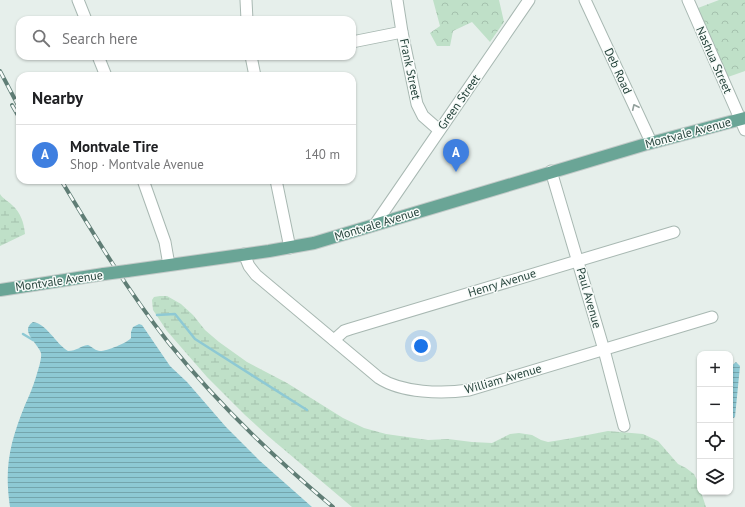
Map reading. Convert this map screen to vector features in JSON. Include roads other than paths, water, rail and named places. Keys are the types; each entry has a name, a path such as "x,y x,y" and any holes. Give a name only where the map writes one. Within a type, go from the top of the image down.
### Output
{"main road":[{"name":"Montvale Avenue","path":"0,290 290,248 319,242 376,223 651,142 743,122"}],"street":[{"path":"78,0 84,16"},
{"path":"246,0 247,16"},
{"name":"Frank Street","path":"397,0 402,32 419,110 425,118 439,130"},
{"name":"Green Street","path":"376,223 529,0"},
{"name":"Deb Road","path":"585,0 651,142"},
{"name":"Nashua Street","path":"688,0 743,122"},
{"path":"356,41 402,32"},
{"path":"100,60 104,72"},
{"path":"252,60 254,72"},
{"name":"Paul Avenue","path":"551,171 604,350 624,426"},
{"path":"144,184 165,242 168,265"},
{"path":"277,184 290,248"},
{"name":"Henry Avenue","path":"334,340 344,331 350,329 674,232"},
{"name":"William Avenue","path":"244,254 249,266 256,275 381,380 396,387 415,391 469,390 712,317"}],"water":[{"path":"33,322 38,323 47,330 59,344 68,351 88,345 98,351 112,348 131,338 133,327 139,324 142,325 170,366 187,382 226,427 260,461 312,507 10,507 8,493 8,467 12,443 15,431 35,381 41,358 41,353 28,329"},
{"path":"736,362 740,366 735,417 733,418 733,387 733,364"}],"waterway":[{"path":"157,315 175,314 195,339 307,410"},
{"path":"23,334 33,340"}],"railway":[{"path":"0,71 16,101"},
{"path":"12,105 16,112"},
{"path":"63,184 125,283 153,323 187,365 246,429 333,507"}],"place":[{"name":"Montvale Tire","path":"456,172"}]}
